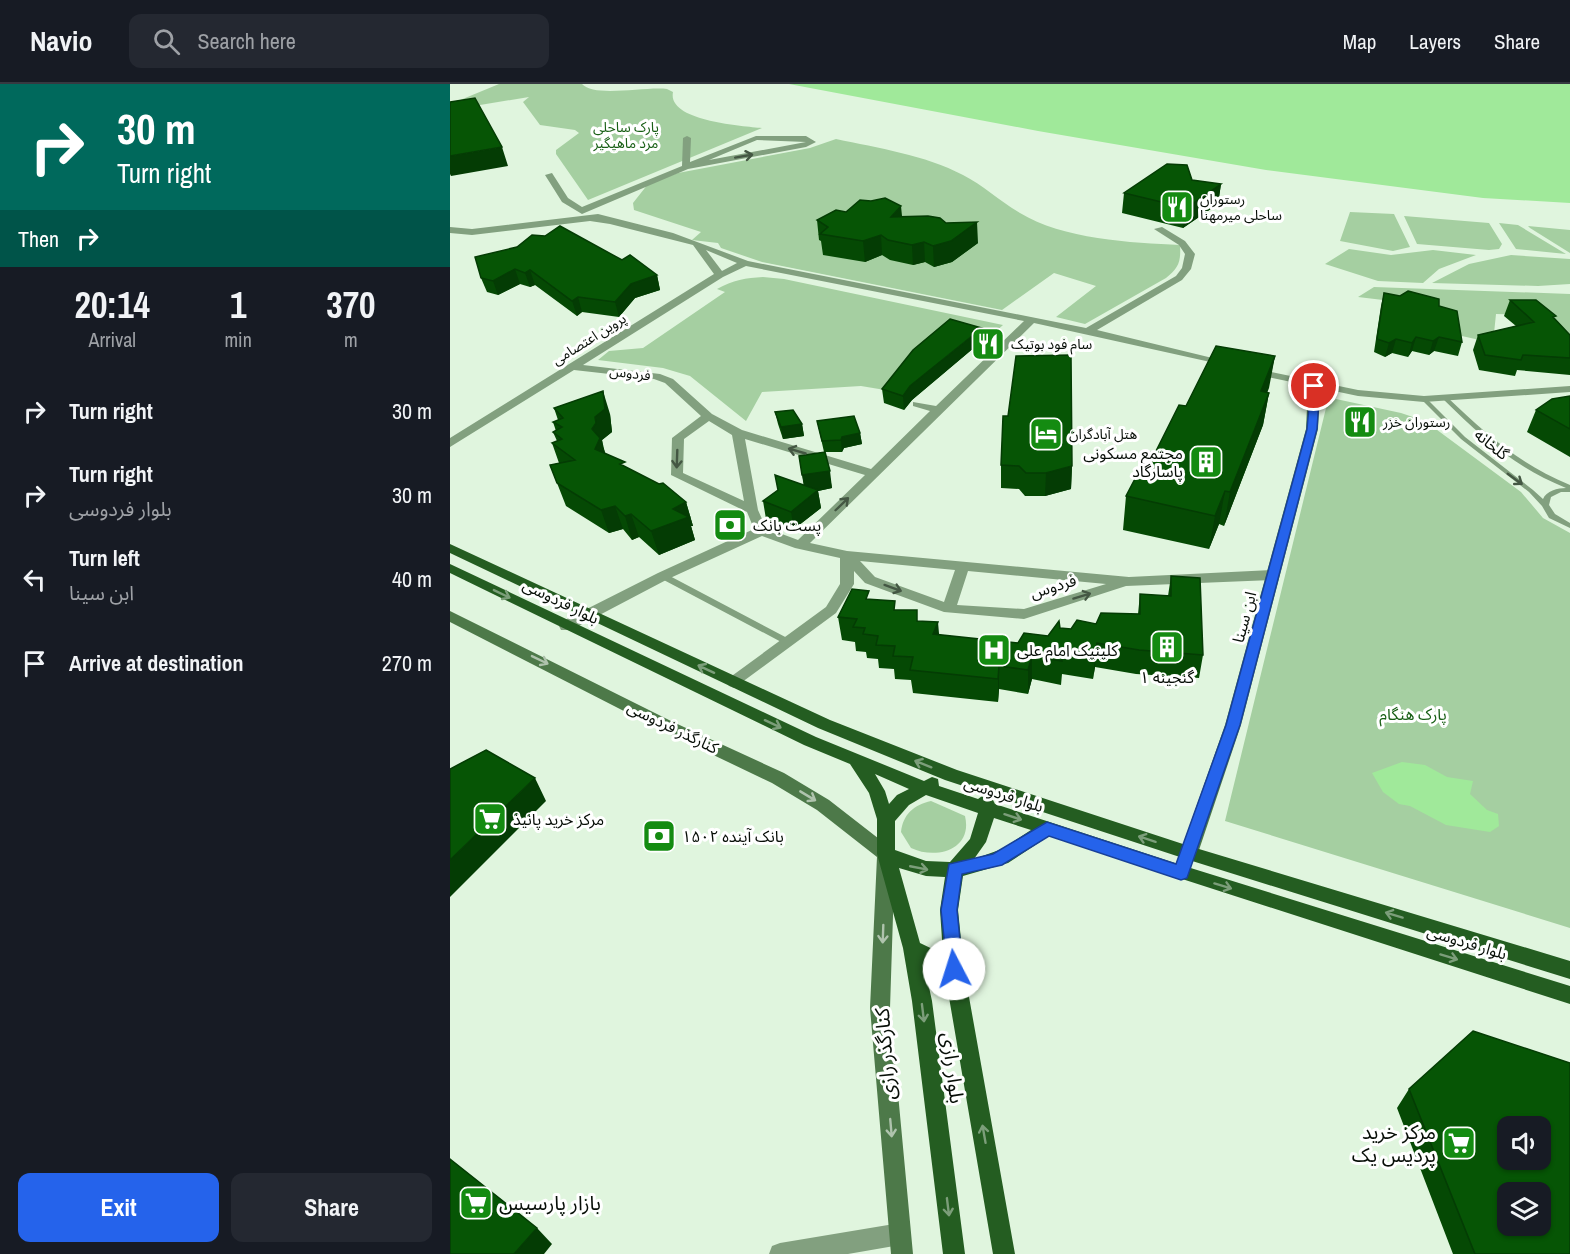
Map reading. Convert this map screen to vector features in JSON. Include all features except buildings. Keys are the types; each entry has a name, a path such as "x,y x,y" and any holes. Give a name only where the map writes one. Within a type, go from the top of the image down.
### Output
{"main road":[{"name":"بلوار فردوسی","path":"450,548 824,724 951,775 1189,853 1570,970"},
{"name":"بلوار فردوسی","path":"450,568 566,626 800,736 925,788 1181,873 1570,995"},
{"path":"856,760 877,790 886,819 886,854 909,866 932,871 996,860 1047,829"},
{"path":"886,819 903,800 951,775"},
{"path":"955,868 977,842 988,809 978,785"},
{"path":"1181,873 1189,853"},
{"name":"بلوار رازی","path":"886,854 912,948 922,1001 954,1254"},
{"name":"بلوار رازی","path":"955,868 949,910 954,969 1004,1254"},
{"path":"912,948 954,969"}],"street":[{"path":"686,167 687,138"},
{"path":"586,214 625,193 686,167 756,138 806,138 812,141 806,146 686,167"},
{"path":"549,176 565,200 586,214 623,222 745,263 1088,331 1314,386 1358,393 1425,399 1570,389"},
{"path":"450,230 472,232 605,211 625,193"},
{"path":"605,211 623,222"},
{"path":"1088,331 1179,278 1188,270 1191,255 1188,247 1159,229"},
{"path":"697,245 720,275"},
{"name":"پروین اعتصامی","path":"450,443 720,275 745,263"},
{"path":"800,545 1031,320"},
{"name":"فردوس","path":"574,367 656,376 669,381 708,416 738,433 873,473"},
{"name":"ابن سینا","path":"1189,853 1233,725 1312,429 1314,386"},
{"path":"917,404 939,410"},
{"path":"708,416 678,438 677,475 752,510"},
{"path":"566,626 663,576 761,531 752,510 738,433"},
{"name":"فردوس","path":"761,531 800,545 847,555 1129,582 1273,575"},
{"path":"734,682 831,610 847,584 847,555"},
{"name":"فردوس","path":"847,555 870,580 949,609 1024,614 1129,582"},
{"path":"949,609 963,566"},
{"name":"کنارگذر فردوسی","path":"450,616 667,726 778,778 823,805 886,854"},
{"name":"کنارگذر رازی","path":"886,854 880,1008 901,1244"},
{"path":"780,1254 901,1244"}],"lane":[{"name":"گلخانه","path":"1445,398 1481,435 1521,465 1570,488"},
{"name":"گلخانه","path":"1425,399 1463,438 1532,490 1552,516 1570,526"},
{"path":"1545,505 1548,496 1570,488"},
{"path":"663,576 788,642"}],"green space":[{"name":"پارک ساحلی مرد ماهیگیر","path":"499,84 582,84 588,88 609,91 667,89 673,92 674,102 693,116 762,128 588,200 556,154 556,150 579,133 575,130 540,125 523,102 529,97 456,109 453,103"},
{"path":"836,139 901,153 948,168 970,179 1020,213 1056,229 1119,241 1180,245 1178,264 1166,278 1085,324 1056,317 1096,286 1054,273 1002,310 762,262 721,248 718,243 692,240 701,232 634,210 633,203 648,184 678,173 810,148"},
{"path":"1350,212 1394,214 1410,247 1393,251 1340,241"},
{"path":"1404,216 1489,223 1502,244 1499,249 1489,250 1417,244"},
{"path":"1499,223 1518,225 1566,254 1516,249"},
{"path":"1528,226 1570,230 1570,253 1530,228"},
{"path":"1349,249 1391,255 1433,250 1476,255 1439,269 1423,283 1378,281 1325,264"},
{"path":"1511,255 1570,259 1570,284 1538,286 1432,283 1469,264"},
{"path":"763,277 784,279 1003,325 985,341 949,331 885,390 861,386 762,392 746,421 690,376 663,368 598,360 609,351 643,348 725,292 717,289 740,280"},
{"path":"1374,287 1570,294 1570,354 1543,315 1496,314 1493,343 1444,332 1383,300 1358,297"},
{"name":"پارک هنگام","path":"1336,399 1401,413 1425,421 1521,492 1543,518 1570,533 1570,928 1225,821 1327,404"},
{"path":"931,801 965,816 966,828 958,844 941,852 931,853 911,848 901,832 904,820 910,811"}],"shaded area":[{"path":"789,84 1570,84 1570,203 1483,198 1266,170 1038,131"},
{"path":"1402,762 1425,765 1447,777 1473,781 1470,794 1487,810 1498,814 1499,826 1490,832 1446,825 1410,806 1399,804 1383,792 1372,773"}],"place":[{"name":"رستوران ساحلی میرمهنا","path":"1177,207"},
{"name":"سام فود بوتیک","path":"988,344"},
{"name":"رستوران خزر","path":"1360,422"},
{"name":"هتل آبادگران","path":"1046,434"},
{"name":"مجتمع مسکونی پاسارگاد","path":"1206,462"},
{"name":"پست بانک","path":"730,525"},
{"name":"گنجینه ۱","path":"1167,647"},
{"name":"کلینیک امام علی","path":"994,650"},
{"name":"مرکز خرید پانیذ","path":"490,819"},
{"name":"بانک آینده ۱۵۰۲","path":"659,836"},
{"name":"مرکز خرید پردیس یک","path":"1459,1143"},
{"name":"بازار پارسیس","path":"476,1203"}],"route":[{"path":"954,969 949,910 955,868 996,860 1047,829 1181,873 1233,725 1312,429 1314,386"}]}
